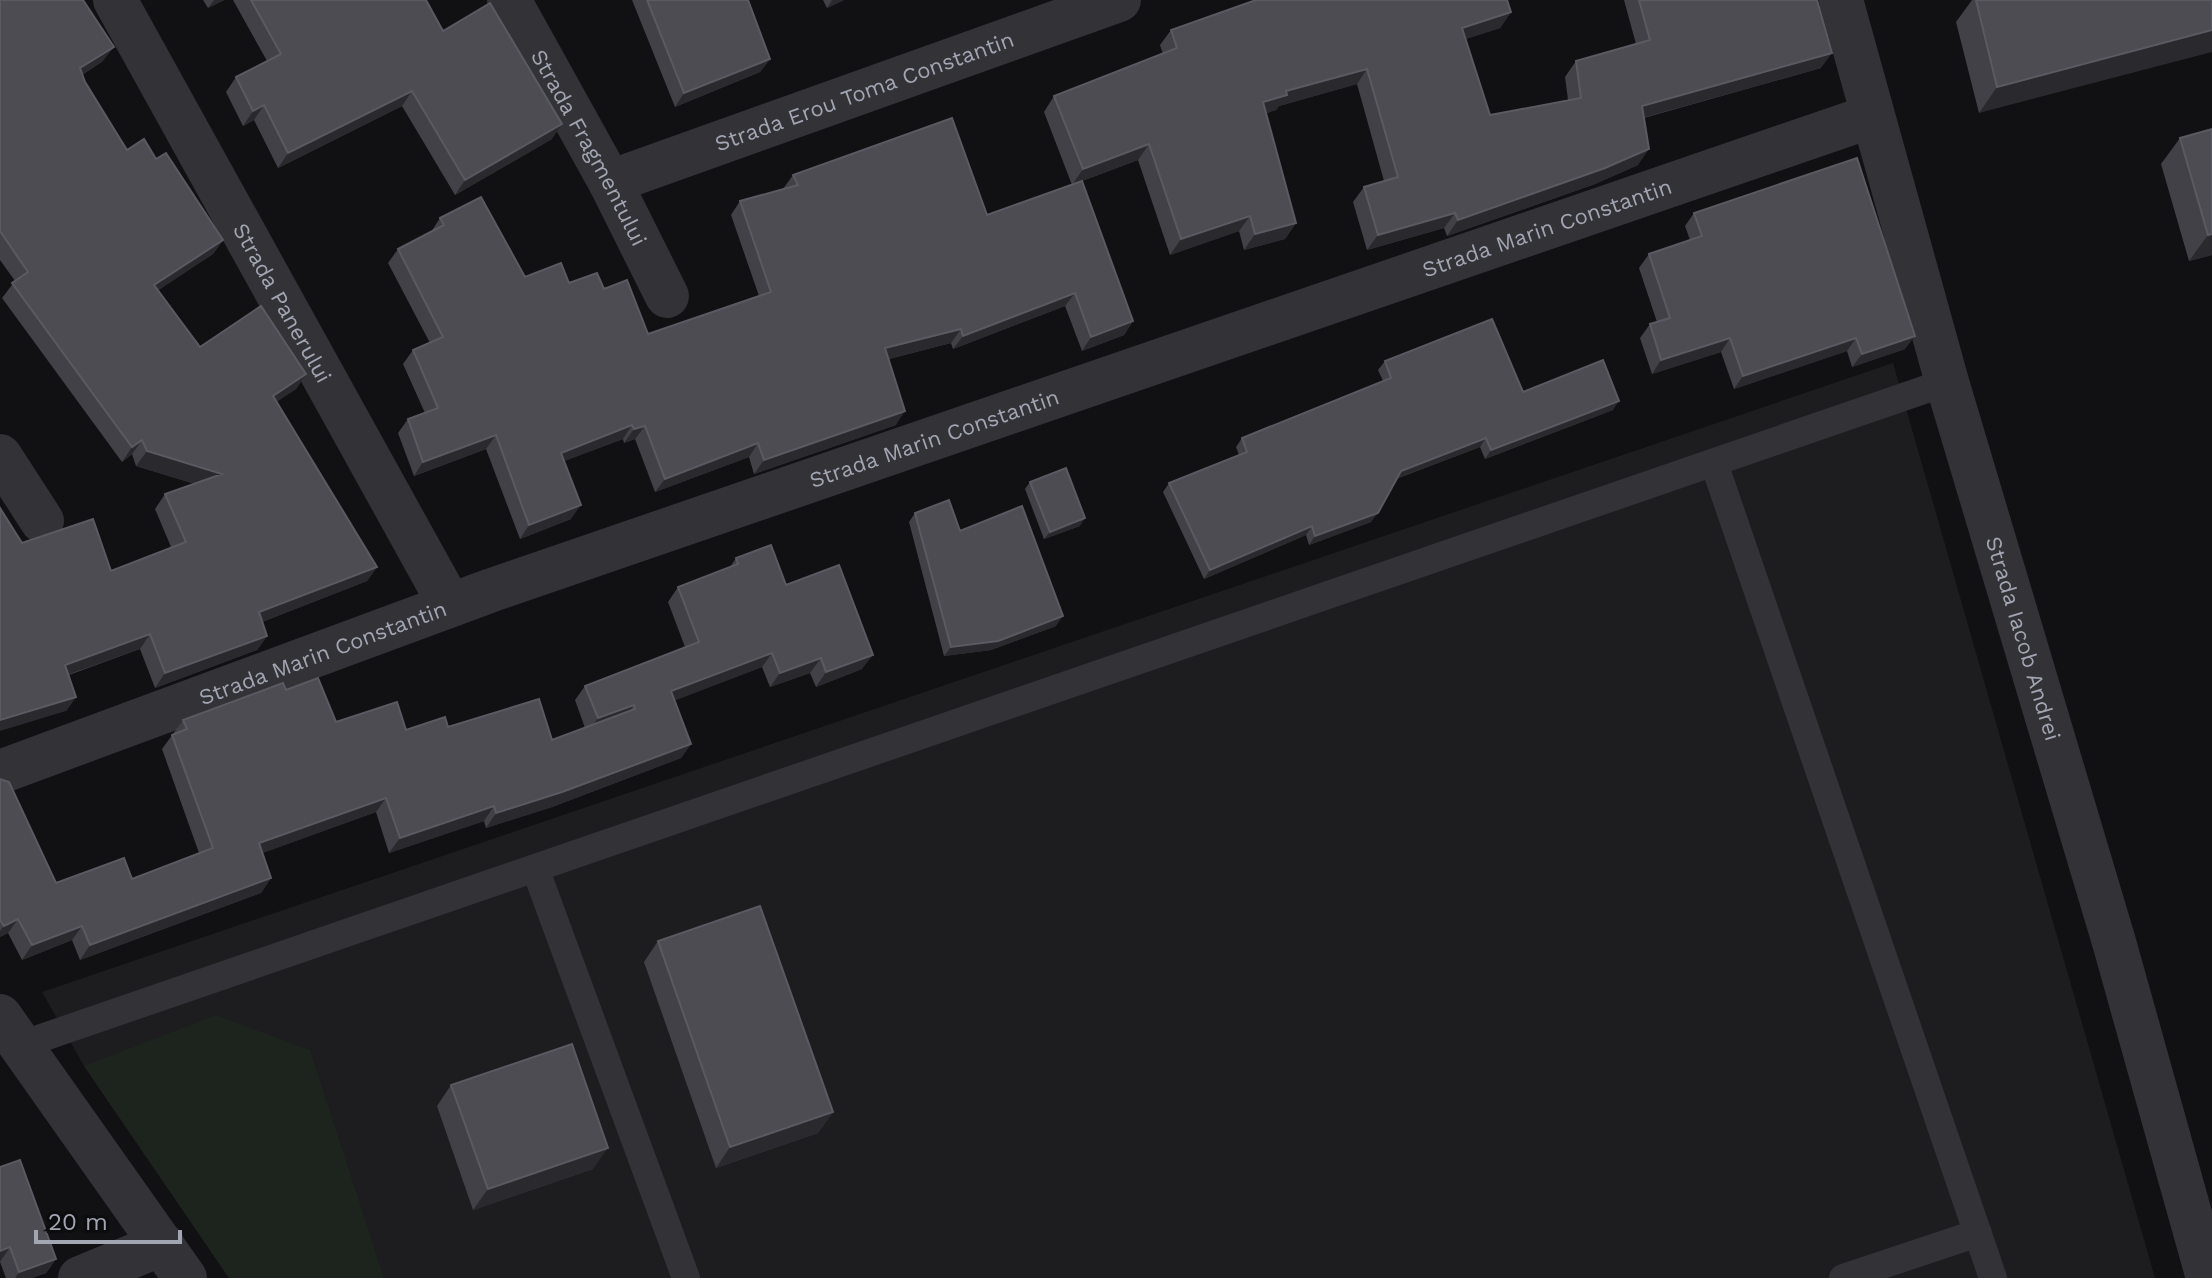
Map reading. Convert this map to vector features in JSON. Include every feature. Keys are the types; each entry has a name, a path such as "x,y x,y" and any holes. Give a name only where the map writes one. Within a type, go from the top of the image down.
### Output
{"street":[{"name":"Strada Panerului","path":"115,0 450,605"},
{"name":"Strada Fragmentului","path":"509,0 610,182 667,296"},
{"name":"Strada Erou Toma Constantin","path":"610,182 1119,0"},
{"name":"Strada Iacob Andrei","path":"1841,0 1947,382 2114,942 2196,1181 2208,1278"},
{"name":"Strada Marin Constantin","path":"0,772 450,605 1872,116"},
{"path":"0,456 42,521"},
{"path":"10,1031 174,1261 80,1278"}],"lane":[{"path":"10,1031 535,868 1947,382"},
{"path":"1714,463 1993,1278"},
{"path":"535,868 686,1278"},
{"path":"1843,1278 1978,1233"}],"shaded area":[{"path":"1893,363 2155,1278 229,1278 84,1066 42,992"},
{"path":"216,1015 310,1050 384,1278 229,1278 84,1066"}],"building":[{"path":"0,0 83,0 114,47 80,68 85,82 127,150 144,139 156,159 166,153 223,240 154,285 200,347 261,306 306,374 273,396 377,567 259,612 267,636 165,673 150,634 65,665 76,697 0,720 0,508 22,543 93,519 111,571 186,542 165,494 222,474 147,451 142,440 132,447 12,283 28,272 0,231"},
{"path":"251,0 426,0 443,31 490,3 562,124 465,180 412,91 288,153 264,105 253,111 236,77 281,54"},
{"path":"647,0 748,0 770,59 684,93"},
{"path":"1256,0 1507,0 1511,12 1462,28 1490,115 1581,98 1576,61 1650,40 1639,0 1817,0 1832,53 1642,106 1649,149 1605,168 1458,220 1455,213 1378,235 1364,187 1398,177 1367,69 1286,91 1287,95 1263,102 1296,223 1255,234 1250,216 1181,239 1149,144 1083,169 1054,96 1177,48 1171,30"},
{"path":"1976,0 2212,0 2212,30 1997,87"},
{"path":"952,118 987,215 1082,181 1133,321 1091,337 1075,293 963,336 961,329 885,348 905,411 764,460 758,443 665,479 645,426 634,429 632,425 561,453 581,505 529,525 496,435 423,462 408,419 438,408 413,350 443,337 398,249 444,225 440,218 481,197 525,277 561,263 569,283 597,273 604,289 627,280 648,334 771,292 740,201 798,185 793,175"},
{"path":"2212,129 2212,234 2208,235 2180,138"},
{"path":"1857,158 1915,336 1862,354 1856,338 1743,376 1730,338 1661,360 1650,324 1670,318 1649,254 1702,236 1694,213"},
{"path":"1492,319 1523,392 1603,360 1619,401 1491,450 1486,438 1401,471 1378,513 1315,536 1312,526 1210,570 1169,483 1247,452 1242,438 1391,378 1385,361"},
{"path":"1066,468 1085,518 1050,532 1030,482"},
{"path":"949,500 960,531 1022,506 1063,616 998,641 951,647 915,513"},
{"path":"771,545 786,585 839,565 873,655 826,672 821,658 780,673 772,653 671,691 691,744 496,813 494,806 400,838 386,798 259,843 271,878 90,945 82,926 32,945 18,919 4,926 0,920 0,779 9,782 56,883 124,858 132,879 213,848 172,735 187,729 183,720 283,683 286,690 318,678 336,722 397,702 406,730 445,717 448,727 539,699 552,740 635,709 634,705 598,718 585,686 699,642 678,587 738,564 736,558"},
{"path":"760,906 833,1112 730,1147 658,941"},
{"path":"572,1044 608,1148 488,1189 451,1085"},
{"path":"20,1160 56,1259 19,1272 10,1247 0,1251 0,1167"}]}
